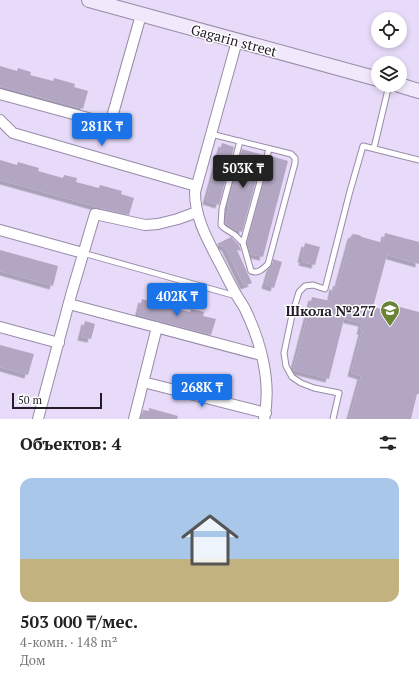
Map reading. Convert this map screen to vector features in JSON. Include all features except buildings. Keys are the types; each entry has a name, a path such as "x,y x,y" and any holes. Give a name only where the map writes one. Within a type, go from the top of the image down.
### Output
{"street":[{"name":"Gagarin street","path":"90,0 117,4 141,14 371,77"},
{"path":"0,94 110,124 141,14"},
{"path":"143,382 265,416 267,401 266,375 259,343 245,309 204,233 197,212 195,196 196,186 237,41"},
{"path":"407,87 419,91"},
{"path":"0,120 13,133 196,186"},
{"path":"38,419 95,214 145,225 158,224 178,219 197,212"},
{"path":"0,230 83,253"},
{"path":"69,304 261,355"},
{"path":"0,327 59,343"},
{"path":"134,419 157,327"}],"lane":[{"path":"374,148 387,92"},
{"path":"211,134 240,141 269,149 291,154 294,158 295,163 268,264 259,272 251,271 243,243 221,225 222,209 240,141"},
{"path":"333,419 339,393 314,388 301,383 292,377 286,366 284,353 292,315 299,292 305,286 313,285 325,289 363,146 419,160"},
{"path":"243,243 269,149"},
{"path":"83,253 237,296"}],"place":[{"name":"Школа №277","path":"390,327"}]}
